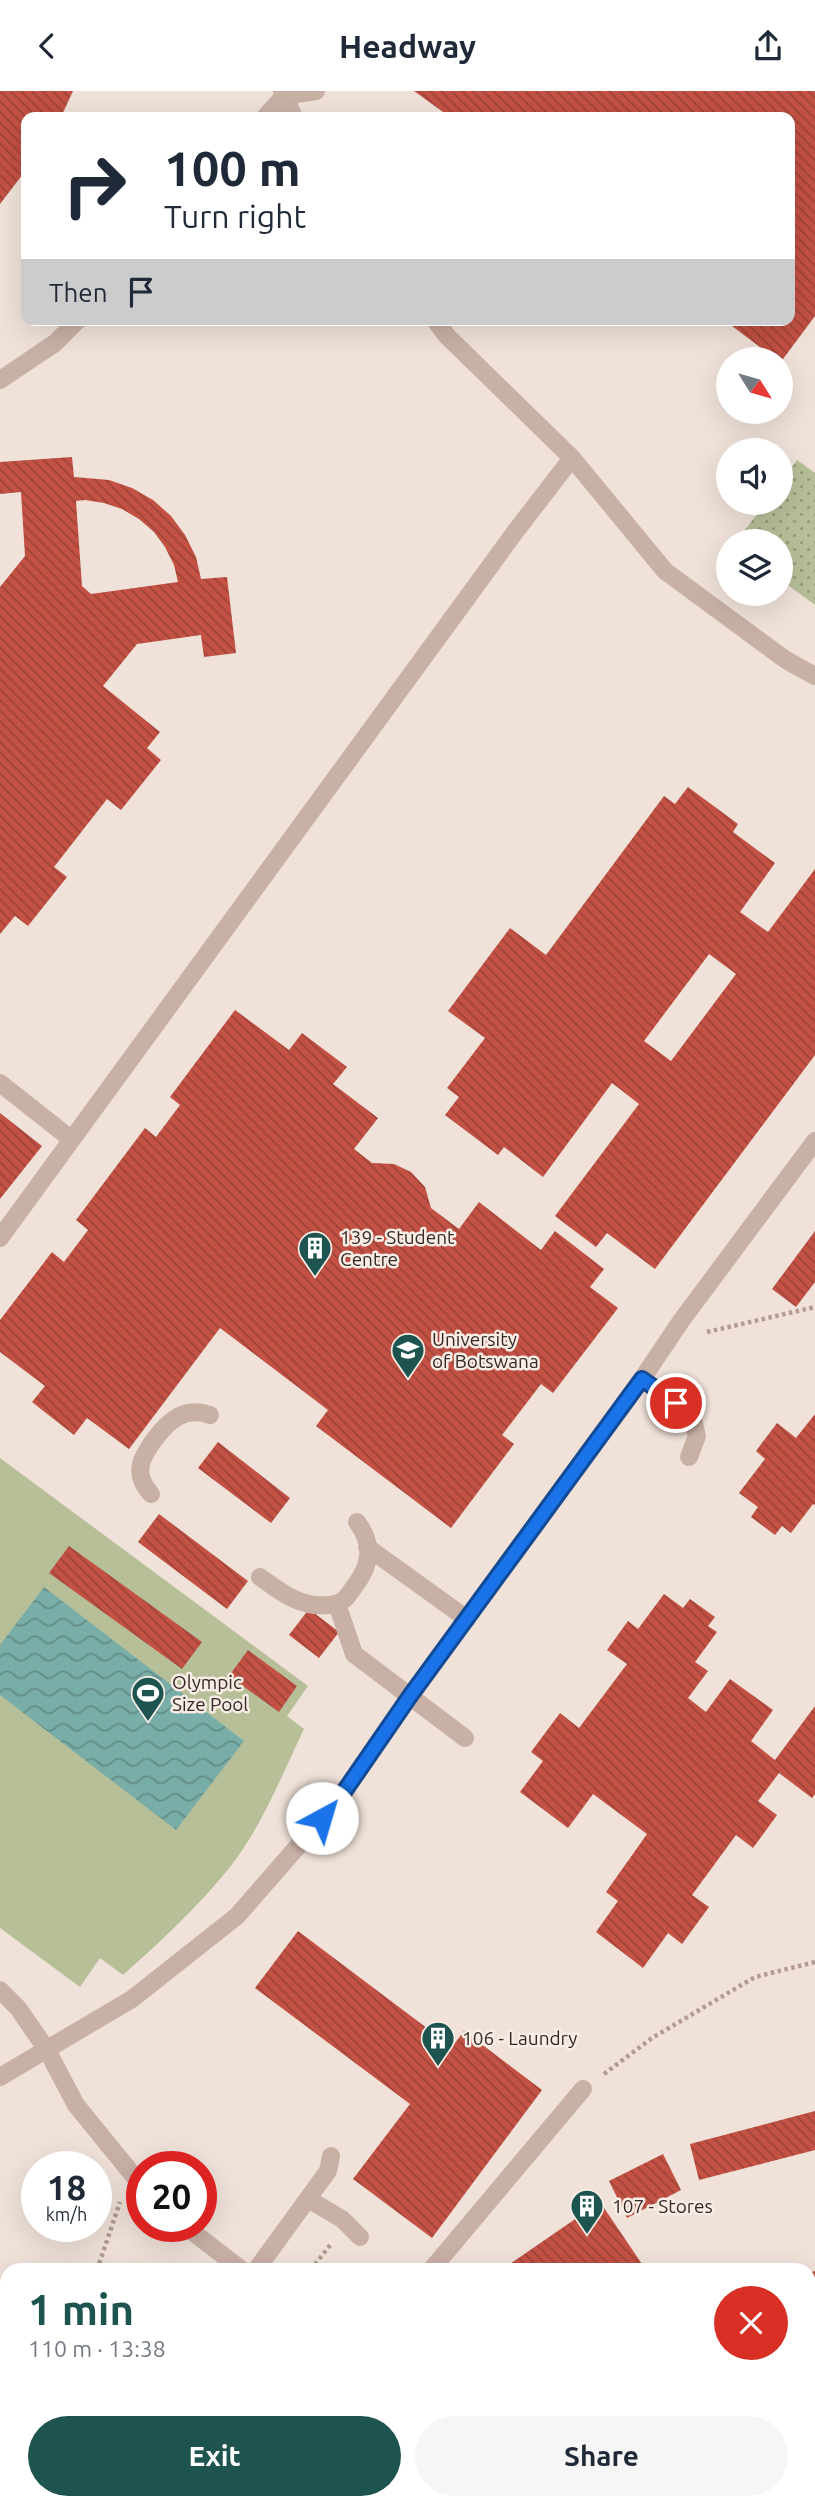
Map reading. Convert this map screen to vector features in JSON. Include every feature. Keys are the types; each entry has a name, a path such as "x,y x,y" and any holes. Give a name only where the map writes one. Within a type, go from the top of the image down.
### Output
{"lane":[{"path":"269,112 283,93 316,91"},
{"path":"283,93 292,112"},
{"path":"0,380 55,342 72,326"},
{"path":"440,326 572,458 665,571 786,660 814,675"},
{"path":"0,1238 572,458"},
{"path":"0,1083 71,1139"},
{"path":"0,2077 132,1999 237,1916 339,1799 410,1696 667,1341 809,1162 815,1141"},
{"path":"642,1379 692,1416 697,1436 689,1457"},
{"path":"151,1494 142,1483 142,1456 167,1422 190,1412 211,1415"},
{"path":"260,1577 287,1597 302,1603 317,1605 343,1602 366,1572 369,1557 363,1531 357,1522"},
{"path":"368,1547 467,1619"},
{"path":"337,1604 354,1654 465,1738"},
{"path":"0,1990 18,2008 47,2050 76,2105 126,2167"},
{"path":"437,2263 583,2089"},
{"path":"261,2263 328,2171 331,2156"},
{"path":"308,2199 342,2219 354,2231"},
{"path":"206,2242 233,2263"}],"path":[{"path":"667,1341 815,1307"},
{"path":"583,2089 652,2038 755,1977 815,1962"},
{"path":"100,2263 126,2202"},
{"path":"316,2263 354,2231"}],"green space":[{"path":"797,460 815,473 815,605 793,589 793,529 746,529 756,515 793,515 793,466"},
{"name":"Olympic Size Pool","path":"0,1458 308,1686 287,1716 304,1729 262,1817 230,1867 192,1910 123,1975 100,1958 80,1987 0,1928"}],"water":[{"path":"44,1587 244,1741 176,1830 0,1695 0,1645"}],"building":[{"path":"0,91 73,91 63,112 21,112 21,177 0,204"},
{"path":"414,91 815,91 815,316 792,347 760,347 732,326 795,326 795,112 443,112"},
{"path":"72,457 74,477 109,480 132,488 153,500 171,516 185,535 196,557 201,579 227,577 236,653 204,657 201,635 137,644 103,686 160,732 147,748 161,760 121,810 107,799 54,867 67,877 28,926 15,916 0,934 0,587 25,556 21,492 0,494 0,462","holes":["76,501 104,503 122,509 154,532 174,565 178,582 91,594 82,586"]},
{"path":"688,787 738,824 733,832 775,863 740,912 768,932 815,869 815,1055 655,1269 607,1233 596,1247 555,1216 639,1104 612,1083 543,1177 504,1147 498,1155 445,1115 459,1097 447,1088 485,1038 448,1011 510,928 546,955 664,796 675,804","holes":["709,954 736,974 671,1061 644,1041"]},
{"name":"139 - Student Centre","path":"235,1010 289,1050 302,1033 347,1067 333,1084 378,1118 354,1149 372,1163 394,1164 411,1172 425,1187 431,1208 459,1229 479,1202 541,1250 555,1231 604,1269 590,1287 618,1308 553,1393 541,1384 502,1435 514,1444 451,1528 316,1426 328,1410 220,1328 129,1449 87,1418 74,1435 32,1402 45,1386 0,1352 0,1320 52,1252 64,1262 88,1230 76,1220 145,1128 156,1137 180,1105 170,1097"},
{"path":"0,1113 42,1146 0,1199"},
{"path":"815,1231 815,1282 796,1307 772,1289"},
{"path":"815,1414 815,1505 813,1504 791,1533 782,1526 775,1535 751,1517 758,1507 739,1493 765,1459 756,1451 777,1423 796,1438"},
{"path":"218,1442 290,1498 271,1523 198,1468"},
{"path":"159,1514 248,1581 227,1609 138,1542"},
{"path":"69,1546 202,1642 182,1669 49,1573"},
{"path":"664,1594 683,1608 690,1599 715,1617 708,1626 717,1632 695,1662 708,1671 688,1698 706,1712 730,1679 773,1710 751,1741 775,1760 815,1706 815,1794 812,1798 779,1773 758,1801 777,1815 753,1848 736,1835 692,1895 709,1907 682,1944 668,1933 643,1968 596,1932 618,1901 606,1892 647,1834 593,1794 568,1828 520,1792 543,1761 531,1752 560,1713 579,1728 627,1664 607,1650 628,1621 638,1629"},
{"path":"309,1609 339,1632 319,1658 289,1635"},
{"path":"248,1650 297,1686 279,1712 229,1676"},
{"name":"106 - Laundry","path":"298,1931 452,2047 464,2031 542,2090 432,2238 353,2179 410,2104 255,1988"},
{"path":"815,2111 815,2150 699,2180 690,2144"},
{"path":"663,2154 681,2190 627,2218 609,2181"},
{"name":"107 - Stores","path":"600,2202 641,2263 511,2263"}],"place":[{"name":"139 - Student Centre","path":"315,1278"},
{"name":"University of Botswana","path":"408,1380"},
{"name":"Olympic Size Pool","path":"148,1723"},
{"name":"106 - Laundry","path":"438,2068"},
{"name":"107 - Stores","path":"587,2236"}],"route":[{"path":"322,1818 339,1799 410,1696 642,1379 676,1403"}]}
